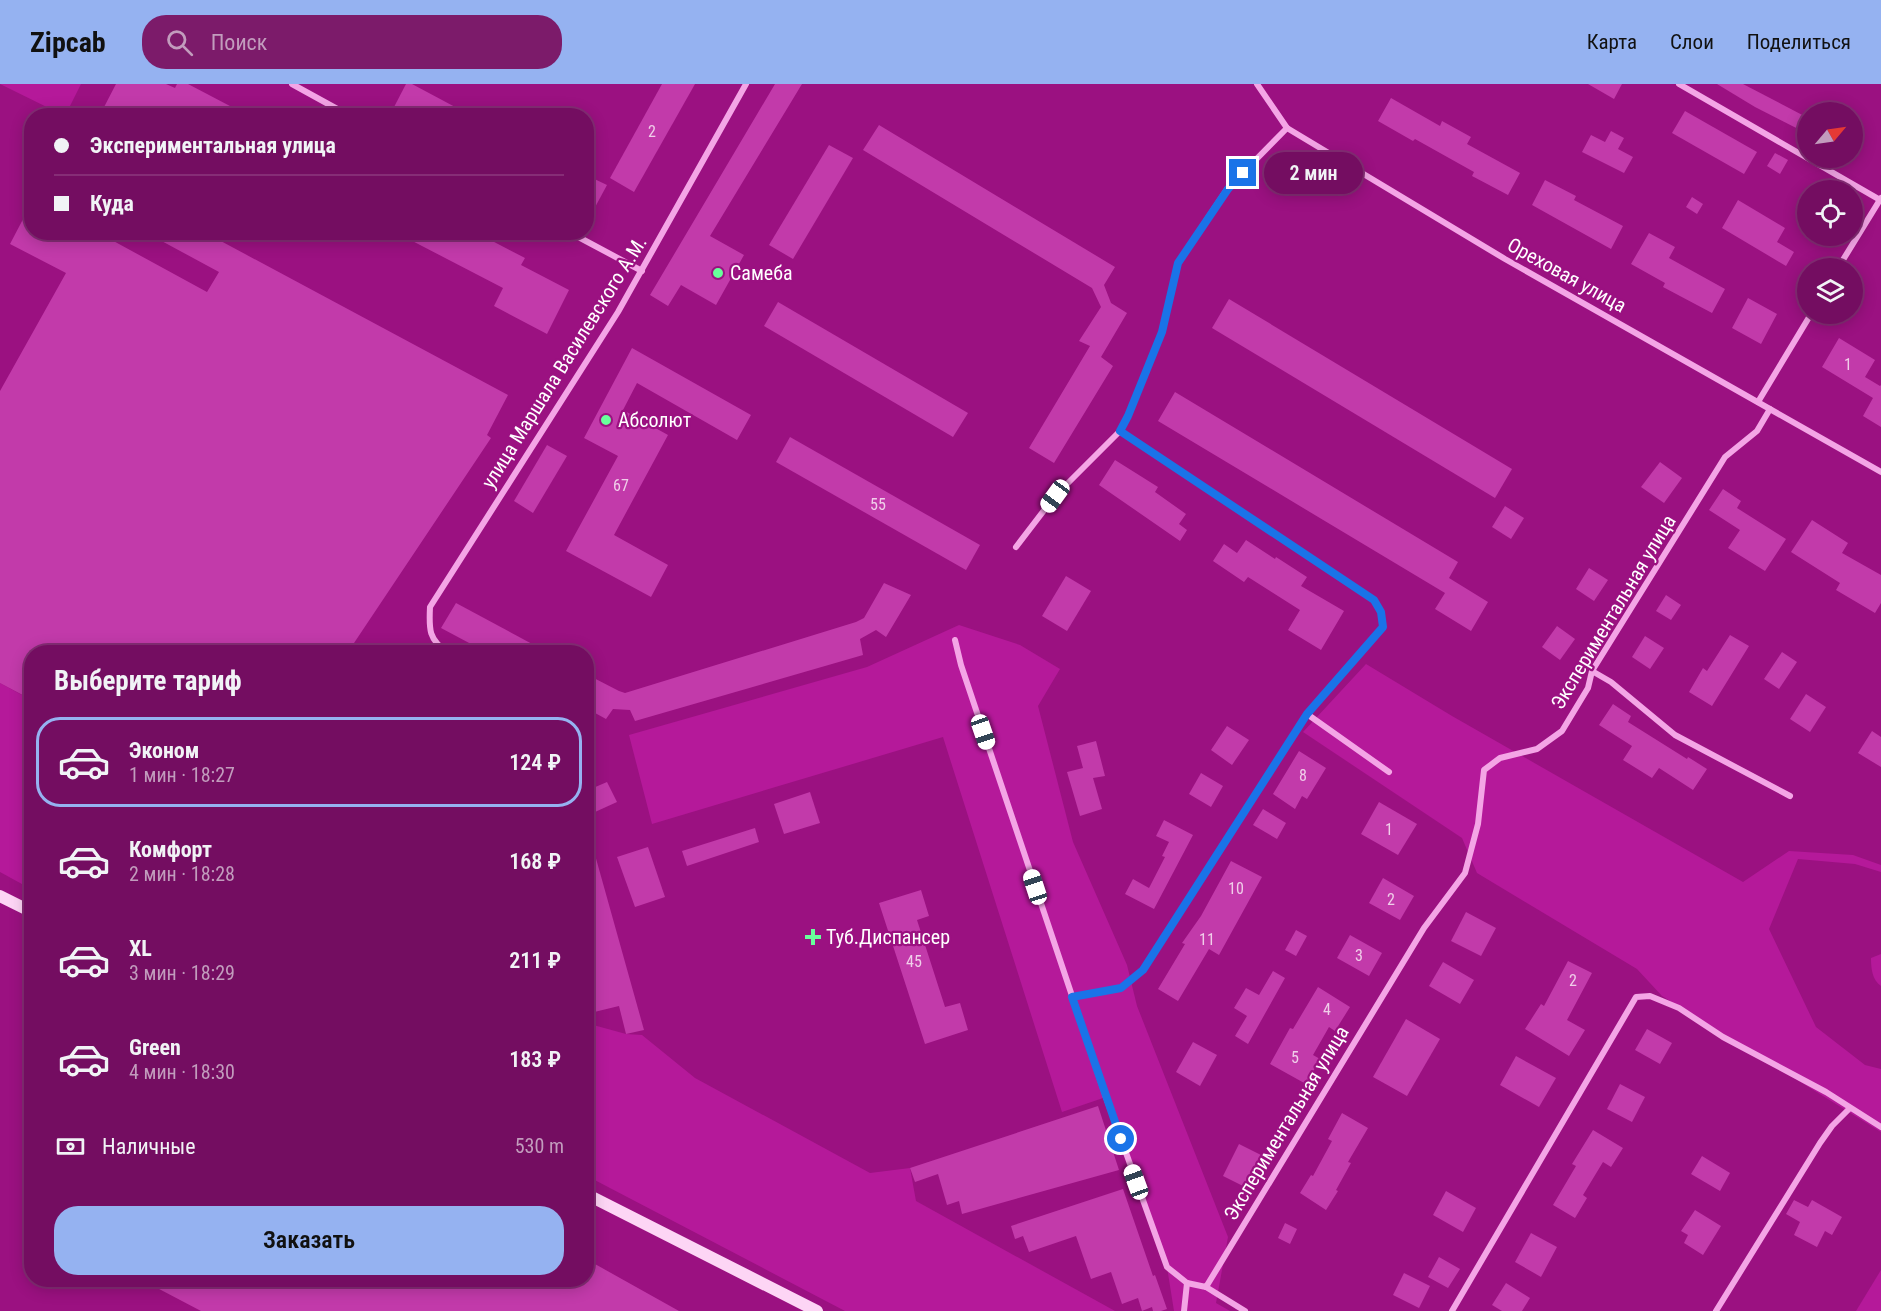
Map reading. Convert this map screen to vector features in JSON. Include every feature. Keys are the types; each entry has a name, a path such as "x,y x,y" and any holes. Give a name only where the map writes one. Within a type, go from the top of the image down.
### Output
{"main road":[{"path":"0,896 24,908"},
{"path":"594,1198 817,1311"}],"street":[{"path":"291,84 335,108"},
{"name":"улица Маршала Василевского А.М.","path":"438,645 429,631 430,607 642,271 746,84"},
{"name":"Ореховая улица","path":"1257,84 1287,128 1505,260 1881,472"},
{"path":"1679,84 1879,202 1844,258"},
{"path":"1016,546 1055,496 1120,431 1162,332 1178,263 1228,189 1287,128"},
{"path":"584,240 642,271"},
{"path":"1758,402 1805,324"},
{"name":"Экспериментальная улица","path":"1206,1287 1424,928 1466,873 1478,824 1484,770 1500,758 1537,748 1562,730 1588,688 1592,671 1725,457 1757,431 1770,409"},
{"path":"1072,997 1121,988 1143,970 1307,714 1383,627 1381,612 1374,600 1120,431"},
{"path":"955,640 1072,997 1167,1267 1187,1282 1206,1287 1245,1311"},
{"path":"1592,671 1611,682 1675,735 1790,796"},
{"path":"1307,714 1389,772"},
{"path":"1452,1311 1636,997 1650,996 1679,1008 1723,1036 1826,1092 1881,1127"},
{"path":"1716,1311 1820,1143 1832,1126 1850,1108"},
{"path":"1184,1311 1187,1282"}],"shaded area":[{"path":"0,84 81,84 69,108 49,108"},
{"path":"959,625 1020,645 1060,669 1038,706 1073,842 1127,965 1137,1006 1228,1237 1216,1303 1230,1311 1174,1311 1167,1267 1106,1097 1062,1112 943,737 652,824 629,735 867,667"},
{"path":"1366,664 1452,716 1743,882 1789,851 1853,855 1881,865 1881,872 1855,864 1798,859 1769,929 1816,1027 1865,1065 1881,1069 1881,1132 1662,996 1637,969 1477,873 1462,838 1303,732"},
{"path":"0,683 24,696 24,885 0,872"},
{"path":"1881,954 1881,986 1874,977 1871,958"},
{"path":"594,1025 626,1034 642,1035 695,1078 870,1173 910,1168 916,1201 1115,1311 845,1311 594,1180"},
{"path":"1881,1270 1881,1311 1856,1311"}],"building":[{"path":"116,84 166,84 175,88 177,84 188,84 234,108 104,108"},
{"path":"406,84 412,84 457,108 394,108"},
{"path":"662,84 695,84 634,192 610,178"},
{"path":"775,84 802,84 710,236 744,255 716,305 681,285 668,306 650,295"},
{"path":"1588,84 1622,84 1614,99"},
{"path":"1717,84 1743,84 1797,112 1797,128"},
{"path":"1391,98 1440,126 1442,121 1471,137 1467,144 1520,173 1508,195 1472,176 1474,172 1378,121"},
{"path":"1685,111 1757,152 1744,174 1672,133"},
{"path":"879,125 1115,267 1104,285 1111,303 1127,313 1101,357 1113,366 1054,463 1029,448 1090,346 1079,341 1101,307 1092,288 863,150"},
{"path":"1611,131 1624,138 1618,149 1633,157 1624,173 1582,152 1591,135 1605,142"},
{"path":"829,145 853,158 793,259 769,245"},
{"path":"1775,153 1788,160 1780,174 1767,166"},
{"path":"594,179 607,185 594,209"},
{"path":"1545,180 1576,196 1574,200 1623,226 1611,249 1532,205"},
{"path":"1692,197 1703,204 1697,214 1686,207"},
{"path":"1738,200 1785,228 1777,242 1794,252 1786,266 1722,228"},
{"path":"24,217 24,240 112,240 207,292 219,272 160,240 219,240 508,395 487,435 491,438 353,645 24,645 24,696 0,683 0,391 66,273 10,244"},
{"path":"1649,233 1675,247 1669,258 1725,289 1712,313 1663,287 1665,283 1631,264"},
{"path":"410,240 490,240 525,258 521,265 569,290 547,334 494,306 503,288"},
{"path":"1748,298 1777,314 1761,344 1732,328"},
{"path":"1229,299 1512,469 1495,498 1212,328"},
{"path":"778,302 968,413 953,437 764,326"},
{"path":"1839,338 1875,360 1865,377 1881,385 1881,427 1863,416 1873,398 1822,367"},
{"path":"632,348 751,415 737,440 637,383 623,410 668,435 614,535 668,565 651,597 566,551 618,456 584,438"},
{"path":"1175,392 1458,562 1449,578 1488,602 1471,631 1435,609 1445,593 1158,421"},
{"path":"790,437 980,545 966,570 776,462"},
{"path":"547,445 567,456 533,513 514,501"},
{"path":"1115,460 1158,487 1155,492 1186,514 1179,524 1187,530 1180,541 1099,485"},
{"path":"1660,462 1682,478 1664,503 1641,487"},
{"path":"1723,489 1741,501 1737,508 1786,539 1765,571 1728,548 1740,530 1709,510"},
{"path":"1505,506 1524,518 1511,539 1492,527"},
{"path":"1812,520 1848,543 1842,553 1881,575 1881,603 1875,613 1836,590 1840,583 1791,552"},
{"path":"1246,540 1307,577 1301,586 1344,611 1321,650 1288,630 1300,610 1248,577 1244,582 1213,561 1224,544 1237,553"},
{"path":"1589,568 1608,580 1594,601 1576,589"},
{"path":"1066,576 1091,591 1067,631 1042,616"},
{"path":"884,583 911,595 886,637 876,630 860,639 863,655 635,721 630,710 613,709 606,719 594,712 594,678 625,693 864,618"},
{"path":"1666,595 1681,605 1671,620 1656,611"},
{"path":"456,603 534,645 473,645 441,628"},
{"path":"1557,626 1575,639 1560,660 1542,647"},
{"path":"1730,635 1749,646 1712,706 1689,692 1703,668 1707,671"},
{"path":"1645,636 1664,648 1650,669 1632,657"},
{"path":"1782,652 1797,662 1779,689 1764,679"},
{"path":"1806,694 1826,707 1810,732 1790,719"},
{"path":"1613,704 1631,716 1628,722 1707,769 1693,790 1659,768 1652,778 1623,760 1632,746 1599,725"},
{"path":"1227,726 1249,740 1232,765 1211,750"},
{"path":"1872,731 1881,737 1881,767 1858,753"},
{"path":"1096,741 1105,776 1093,778 1102,809 1080,816 1067,772 1083,768 1077,746"},
{"path":"1299,751 1326,768 1307,799 1302,796 1295,809 1273,794"},
{"path":"1201,773 1223,786 1211,807 1189,794"},
{"path":"607,782 617,802 595,812 594,788"},
{"path":"810,792 820,823 784,834 774,804"},
{"path":"1379,802 1417,824 1398,855 1361,834"},
{"path":"1263,809 1286,823 1277,839 1253,825"},
{"path":"1164,820 1193,835 1154,909 1125,894 1133,879 1149,888 1165,857 1162,856 1169,842 1156,836"},
{"path":"755,828 759,842 687,866 682,851"},
{"path":"648,847 665,897 635,907 617,857"},
{"path":"594,851 644,1030 626,1034 619,1006 594,1012"},
{"path":"1231,861 1262,877 1219,955 1209,949 1178,1001 1158,989 1185,944 1182,943 1201,916"},
{"path":"1383,878 1414,896 1400,920 1369,903"},
{"path":"921,890 929,916 917,920 945,1007 960,1003 968,1030 925,1044 879,903"},
{"path":"1466,912 1496,928 1481,956 1451,941"},
{"path":"1296,930 1307,936 1296,956 1285,950"},
{"path":"1350,935 1382,953 1369,976 1337,958"},
{"path":"1568,961 1592,973 1567,1020 1585,1030 1569,1056 1525,1029 1541,1004 1544,1006"},
{"path":"1443,962 1474,980 1460,1004 1429,986"},
{"path":"1273,971 1285,978 1248,1044 1235,1036 1247,1016 1234,1008 1246,988 1259,995"},
{"path":"1318,987 1350,1007 1335,1031 1329,1027 1313,1055 1320,1059 1306,1084 1270,1064 1290,1028 1293,1029"},
{"path":"1406,1019 1440,1039 1407,1096 1373,1077"},
{"path":"1647,1029 1672,1043 1660,1064 1635,1050"},
{"path":"1193,1042 1217,1055 1200,1086 1176,1072"},
{"path":"1516,1056 1556,1078 1539,1107 1500,1085"},
{"path":"1620,1084 1645,1097 1632,1122 1607,1109"},
{"path":"1098,1106 1119,1170 962,1214 959,1201 947,1205 938,1174 915,1182 910,1168"},
{"path":"1342,1113 1368,1128 1348,1162 1351,1163 1326,1210 1300,1193 1311,1175 1313,1176 1332,1141 1328,1139"},
{"path":"1593,1130 1623,1148 1611,1167 1603,1162 1583,1195 1587,1198 1575,1218 1553,1205 1576,1166 1572,1164"},
{"path":"1239,1144 1263,1156 1247,1188 1223,1176"},
{"path":"1702,1156 1730,1173 1720,1191 1691,1174"},
{"path":"1123,1189 1167,1309 1153,1311 1152,1307 1142,1311 1138,1298 1122,1304 1111,1272 1091,1279 1076,1236 1029,1252 1023,1236 1015,1239 1011,1226"},
{"path":"1446,1191 1476,1208 1463,1232 1433,1215"},
{"path":"1794,1200 1808,1207 1812,1200 1842,1217 1832,1235 1825,1231 1817,1247 1794,1235 1800,1222 1786,1214"},
{"path":"1695,1210 1721,1226 1703,1255 1684,1243 1688,1235 1681,1231"},
{"path":"1285,1223 1297,1229 1290,1244 1278,1238"},
{"path":"1531,1233 1557,1247 1541,1277 1515,1262"},
{"path":"1439,1257 1460,1269 1448,1288 1428,1277"},
{"path":"594,1263 679,1311 201,1311 155,1287 594,1287"},
{"path":"1404,1273 1430,1286 1419,1308 1393,1295"},
{"path":"1506,1283 1530,1298 1522,1311 1502,1311 1492,1305"}],"place":[{"name":"Самеба","path":"718,273"},
{"name":"Абсолют","path":"606,420"},
{"name":"Туб.Диспансер","path":"813,937"}],"route":[{"path":"1121,1139 1072,997 1121,988 1143,970 1307,714 1383,627 1381,612 1374,600 1120,431 1162,332 1178,263 1228,189 1243,173"}]}
